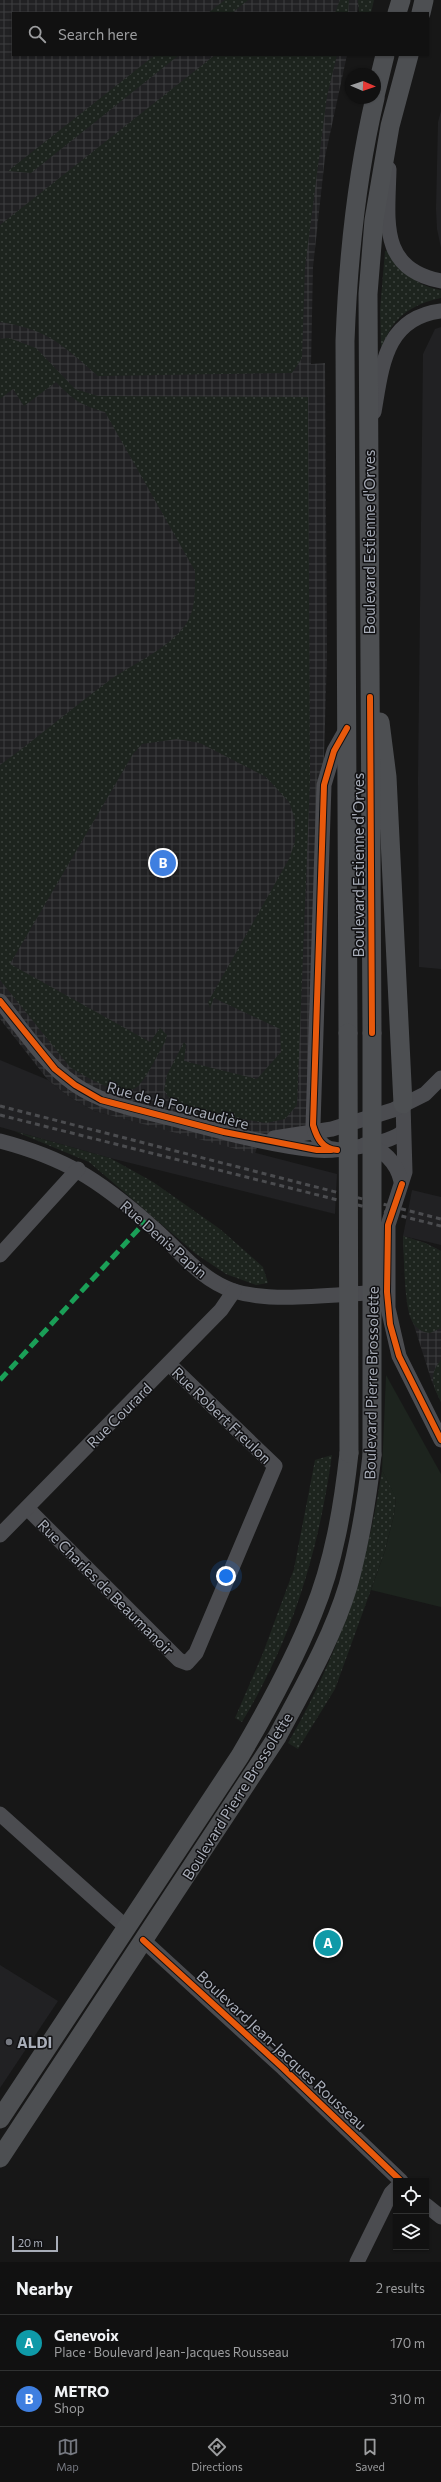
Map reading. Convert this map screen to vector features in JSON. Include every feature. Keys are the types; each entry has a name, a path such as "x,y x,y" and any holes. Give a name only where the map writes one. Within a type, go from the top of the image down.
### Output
{"main road":[{"path":"397,12 401,0"},
{"path":"421,12 424,0"},
{"name":"Boulevard Estienne d'Orves","path":"381,72 385,56"},
{"name":"Boulevard Estienne d'Orves","path":"372,1033 368,294 374,220 390,126 409,56"},
{"name":"Boulevard Estienne d'Orves","path":"348,1033 345,341 348,269 359,173 374,104"},
{"path":"370,697 379,716 387,777 403,1104"},
{"name":"Boulevard Pierre Brossolette","path":"0,2119 142,1901 240,1756 294,1658 314,1612 325,1577 337,1529 349,1453 348,1033"},
{"name":"Boulevard Pierre Brossolette","path":"0,2158 277,1737 314,1667 347,1587 368,1496 372,1455 374,1387 372,1033"}],"street":[{"path":"390,126 389,217 390,232 396,254 407,268 422,277 441,280"},
{"path":"368,446 382,366 391,341 408,322 441,311"},
{"path":"337,1150 324,1147 315,1133 313,1125 324,785 334,751 347,728"},
{"name":"Rue de la Foucaudière","path":"0,1001 55,1069 75,1085 101,1100 259,1140 317,1150 337,1150 395,1138 403,1130"},
{"name":"Rue de la Foucaudière","path":"259,1140 315,1133 393,1110 425,1094 441,1078"},
{"path":"403,1104 405,1172 388,1225 387,1292 390,1324 399,1356 441,1440"},
{"name":"Rue Denis Papin","path":"0,1141 59,1160 78,1169 105,1188 148,1223 194,1268 215,1284 234,1291 264,1296 387,1292"},
{"name":"Rue de la Foucaudière","path":"359,1145 377,1150 393,1162 398,1170 402,1184"},
{"path":"0,1255 78,1169"},
{"name":"Rue Courard","path":"0,1536 221,1310 234,1291"},
{"name":"Rue Robert Freulon","path":"169,1364 275,1466 196,1653 187,1663"},
{"name":"Rue Charles de Beaumanoir","path":"27,1508 179,1660 187,1663"},
{"path":"2,1822 126,1927"},
{"name":"Boulevard Jean-Jacques Rousseau","path":"143,1940 283,2068 398,2178"},
{"path":"357,2262 393,2191"},
{"path":"429,2207 441,2217"}],"shaded area":[{"path":"0,0 358,0 359,5 357,12 12,12 12,56 347,56 325,157 313,267 311,364 325,363 327,656 313,1125 259,1140 255,1154 94,1111 68,1096 48,1080 0,1019"},
{"path":"225,0 248,0 233,12 209,12"},
{"path":"340,0 349,0 348,12 335,12"},
{"path":"358,0 374,0 371,12 359,12"},
{"path":"154,56 178,56 31,173 8,171"},
{"path":"214,56 337,56 327,96 305,267 302,358 292,373 98,376 54,340 31,329 0,322 0,225"},
{"path":"441,111 441,248 437,229 436,209 438,122"},
{"path":"385,251 388,251 398,265 417,281 432,288 441,290 441,298 426,302 406,312 395,322 381,347 380,310"},
{"path":"441,327 441,969 419,967 418,780 423,354 435,329"},
{"path":"9,338 36,348 75,389 98,396 308,397 310,780 297,1105 285,1119 266,1123 199,1112 171,1101 164,1090 167,1075 184,1042 186,1045 184,1061 257,1079 281,1052 280,1029 214,998 210,1008 208,1002 289,859 295,842 295,819 289,802 266,777 200,743 177,739 142,744 133,754 10,964 150,1042 160,1028 167,1035 165,1042 140,1084 134,1089 115,1089 105,1086 70,1067 0,980 0,765 106,683 159,650 178,634 186,624 192,612 195,584 195,571 105,412 78,401 56,382 24,406 13,389 0,399 0,339"},
{"path":"0,1060 48,1080 68,1096 94,1111 337,1174 335,1214 110,1158 0,1127"},
{"path":"14,1131 110,1158 153,1182 220,1229 263,1267 268,1283 256,1285 226,1274 196,1254 89,1162"},
{"path":"412,1190 441,1197 441,1245 403,1236"},
{"path":"403,1236 425,1243 441,1251 441,1402 432,1382 411,1316 405,1272"},
{"path":"403,1236 425,1243 441,1251 441,1328 430,1333 421,1331 416,1327 409,1312 404,1266"},
{"path":"441,1360 441,1402 434,1386 433,1376 437,1365"},
{"path":"386,1375 441,1474 441,1607 371,1590 385,1551 394,1515 396,1498 382,1470"},
{"path":"332,1455 319,1526 301,1593 276,1658 242,1722 235,1718 263,1653 294,1569 315,1460"},
{"path":"382,1470 396,1497 394,1515 385,1551 335,1689 298,1749 288,1743 322,1677 348,1611 368,1542"},
{"name":"ALDI","path":"0,1965 58,2001 0,2088"}],"railway":[{"path":"0,1106 441,1219"},
{"path":"0,1115 441,1226"}],"marked path":[{"path":"0,1380 146,1221"}],"cycle path":[{"path":"370,697 372,1033"},
{"path":"337,1150 327,1148 321,1142 313,1125 324,785 334,751 347,728"},
{"path":"0,1001 55,1069 75,1085 101,1100 224,1132 317,1150 331,1150"},
{"path":"402,1184 388,1225 387,1292 390,1324 399,1356 441,1440"},
{"path":"143,1940 283,2068 398,2178"}],"place":[{"name":"METRO","path":"163,863"},
{"name":"Genevoix","path":"328,1943"},
{"name":"ALDI","path":"9,2042"}]}
